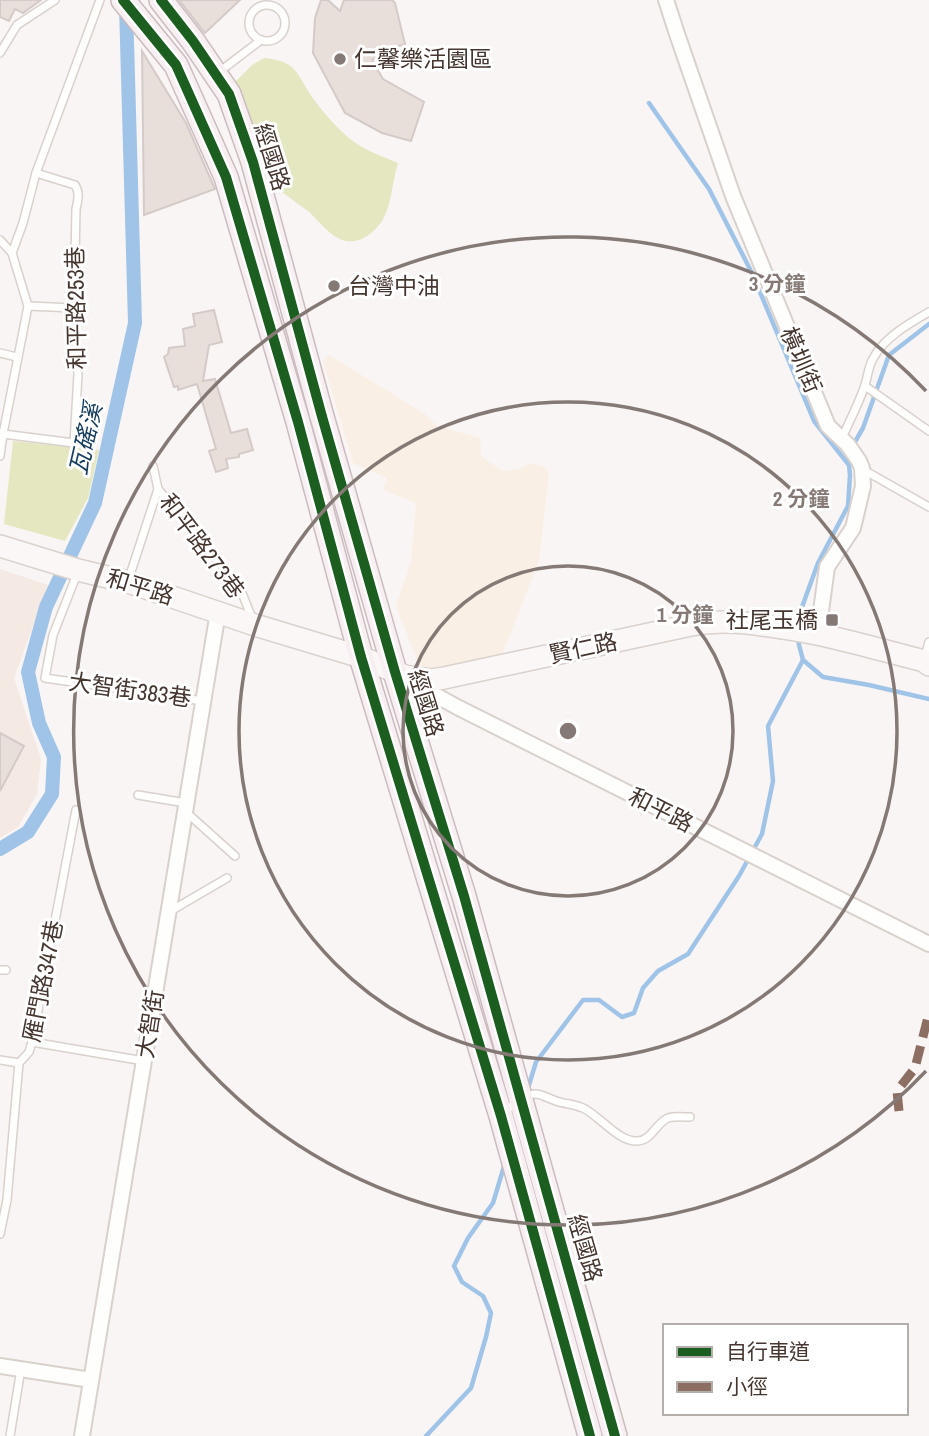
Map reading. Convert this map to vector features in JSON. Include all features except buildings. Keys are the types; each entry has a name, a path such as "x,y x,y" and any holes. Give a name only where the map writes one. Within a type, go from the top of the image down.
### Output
{"main road":[{"name":"經國路","path":"123,0 176,65 226,177 298,422 361,657 501,1116 590,1436"},
{"name":"經國路","path":"161,0 194,41 229,94 253,162 321,413 395,672 464,896 615,1436"}],"street":[{"name":"橫圳街","path":"666,0 733,196 828,426 845,442 860,465"},
{"path":"818,634 827,567 853,528 863,486 860,465"},
{"name":"和平路","path":"0,546 128,582 361,657"},
{"name":"大智街","path":"82,1436 218,612"},
{"name":"賢仁路","path":"361,657 416,678 444,678 708,622 728,621 793,629 928,656"},
{"name":"和平路","path":"395,672 457,707 929,944"},
{"path":"0,1366 91,1380"}],"lane":[{"path":"0,53 17,25 55,0"},
{"path":"12,253 36,173 100,0"},
{"path":"216,74 261,40 278,37 285,26 283,14 274,6 263,5 250,16 249,27 255,37 261,40"},
{"name":"和平路253巷","path":"2,438 74,443 78,374 74,308 76,209 79,196 75,185 36,173"},
{"path":"0,240 12,253 28,306 0,456"},
{"path":"28,306 74,308"},
{"path":"845,442 871,363 883,345 929,312"},
{"path":"0,353 17,357"},
{"path":"865,386 929,431"},
{"path":"860,465 929,507"},
{"name":"和平路273巷","path":"153,466 158,489 240,588 255,625"},
{"path":"128,582 158,489"},
{"name":"大智街383巷","path":"79,570 53,635 45,678 203,701"},
{"path":"138,795 186,808 235,856"},
{"name":"雁門路347巷","path":"0,1234 7,1200 19,1063 29,1052 32,1042 76,810"},
{"path":"168,912 227,878"},
{"path":"32,1042 144,1060"},
{"path":"0,1060 19,1063"},
{"path":"501,1116 521,1097 534,1094 580,1107 633,1141 647,1138 667,1119 690,1117"},
{"path":"10,1436 21,1369"}],"shaded area":[{"path":"329,355 425,414 437,426 480,438 481,456 498,468 504,471 519,469 531,463 543,466 549,473 539,561 502,655 421,670 396,606 411,562 416,503 383,490 387,478 353,463 323,361"},
{"path":"0,569 48,585 14,678 41,759 37,794 18,827 0,838"}],"green space":[{"path":"264,58 289,65 320,108 354,142 398,163 390,200 382,221 362,239 345,241 338,238 265,177 234,83 252,65"},
{"path":"13,441 99,450 88,498 65,541 4,524"}],"waterway":[{"name":"瓦磘溪","path":"0,849 28,832 52,794 54,757 39,723 28,672 46,607 95,503 135,323 126,6"},
{"path":"649,103 709,189 752,273 814,421 849,465"},
{"path":"852,447 863,428 889,355 929,324"},
{"path":"798,623 818,563 848,506 848,454"},
{"path":"529,1085 536,1062 583,1000 599,1000 622,1017 634,1013 643,988 658,971 688,954 739,876 762,834 773,781 768,726 803,660 798,636"},
{"path":"803,660 823,677 929,699"},
{"path":"426,1436 471,1388 486,1337 491,1313 483,1296 462,1282 454,1266 468,1238 493,1203 505,1163"}],"marked path":[{"path":"899,1111 897,1091 915,1068 929,1013"}],"cycle path":[{"path":"123,0 176,65 226,177 298,422 361,657 501,1116 590,1436"},
{"path":"161,0 229,94 253,162 321,413 395,672 464,896 615,1436"}],"place":[{"name":"仁馨樂活園區","path":"340,59"},
{"name":"台灣中油","path":"334,286"},
{"name":"社尾玉橋","path":"832,620"}]}
